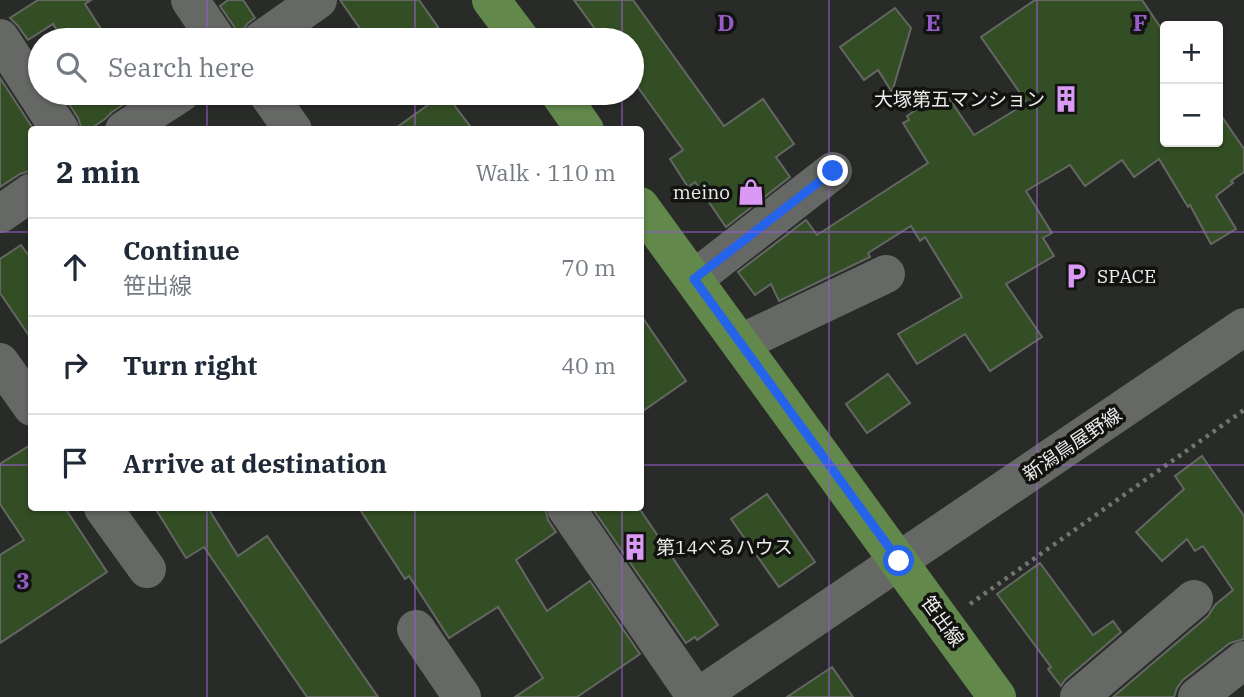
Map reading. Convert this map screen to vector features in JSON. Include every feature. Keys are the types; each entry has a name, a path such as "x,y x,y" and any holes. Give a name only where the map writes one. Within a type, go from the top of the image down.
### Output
{"main road":[{"path":"491,0 512,28"},
{"path":"567,105 582,126"},
{"name":"笹出線","path":"644,211 997,697"}],"street":[{"path":"190,0 209,28"},
{"path":"278,28 318,0"},
{"path":"0,38 28,81"},
{"path":"44,105 57,126"},
{"path":"130,126 163,105"},
{"path":"275,105 290,126"},
{"path":"694,279 833,171"},
{"path":"0,214 28,195"},
{"path":"741,344 886,274"},
{"name":"新潟鳥屋野線","path":"697,697 1244,327"},
{"path":"0,362 28,401"},
{"path":"105,511 147,569"},
{"path":"568,511 697,697"},
{"path":"1079,697 1194,599"},
{"path":"416,629 462,697"},
{"path":"1197,697 1244,660"}],"path":[{"path":"944,622 1244,410"}],"building":[{"path":"38,0 91,0 85,4 100,28 56,28 53,24 47,28 28,28 28,40 10,18"},
{"path":"228,0 243,0 255,18 244,28 235,28 220,6"},
{"path":"340,0 419,0 438,27 437,28 360,28"},
{"path":"574,0 633,0 724,126 763,99 794,144 776,157 790,177 726,227 695,182 688,187 670,159 683,150 644,96 644,28 594,28"},
{"path":"1035,0 1142,0 1160,27 1160,147 1223,147 1223,118 1244,149 1244,172 1216,196 1236,229 1211,244 1190,205 1188,207 1159,159 1134,177 1122,160 1085,186 1070,165 1026,191 1052,233 1043,238 1054,256 1006,284 1042,337 990,371 965,334 917,364 898,334 962,297 925,237 920,241 911,226 868,253 870,257 779,301 771,284 755,295 738,272 806,220 817,235 928,163 903,123 909,120 907,116 944,91 974,135 1027,103 981,37"},
{"path":"895,8 911,28 892,92 878,70 864,80 840,47"},
{"path":"0,78 31,126 28,126 28,171 0,187"},
{"path":"70,105 123,105 95,126 81,126"},
{"path":"428,105 454,105 470,126 399,126"},
{"path":"21,245 28,255 28,334 0,293 0,259"},
{"path":"644,320 686,381 644,410"},
{"path":"888,374 910,403 867,433 846,404"},
{"path":"28,446 28,511 67,511 107,572 0,643 0,555 24,540 0,504 0,464"},
{"path":"1202,456 1244,516 1244,639 1230,643 1183,680 1174,697 1113,697 1208,616 1215,605 1233,590 1203,546 1195,551 1187,539 1162,561 1136,532 1184,489 1175,476"},
{"path":"767,494 815,562 779,587 731,519"},
{"path":"157,511 210,511 238,556 267,536 378,697 307,697 204,547 186,558"},
{"path":"361,511 546,511 556,532 516,560 547,611 590,581 640,654 577,697 515,697 543,678 498,607 449,638 409,576 405,579"},
{"path":"594,511 641,511 718,625 697,640 695,637 686,643"},
{"path":"1040,563 1093,635 1113,621 1121,632 1061,686 1048,669 1051,667 997,594"},
{"path":"832,667 853,697 787,697"}],"place":[{"name":"大塚第五マンション","path":"1066,99"},
{"name":"meino","path":"751,192"},
{"name":"SPACE","path":"1076,276"},
{"name":"第14べるハウス","path":"635,547"}],"route":[{"path":"833,171 694,279 899,561"}]}
